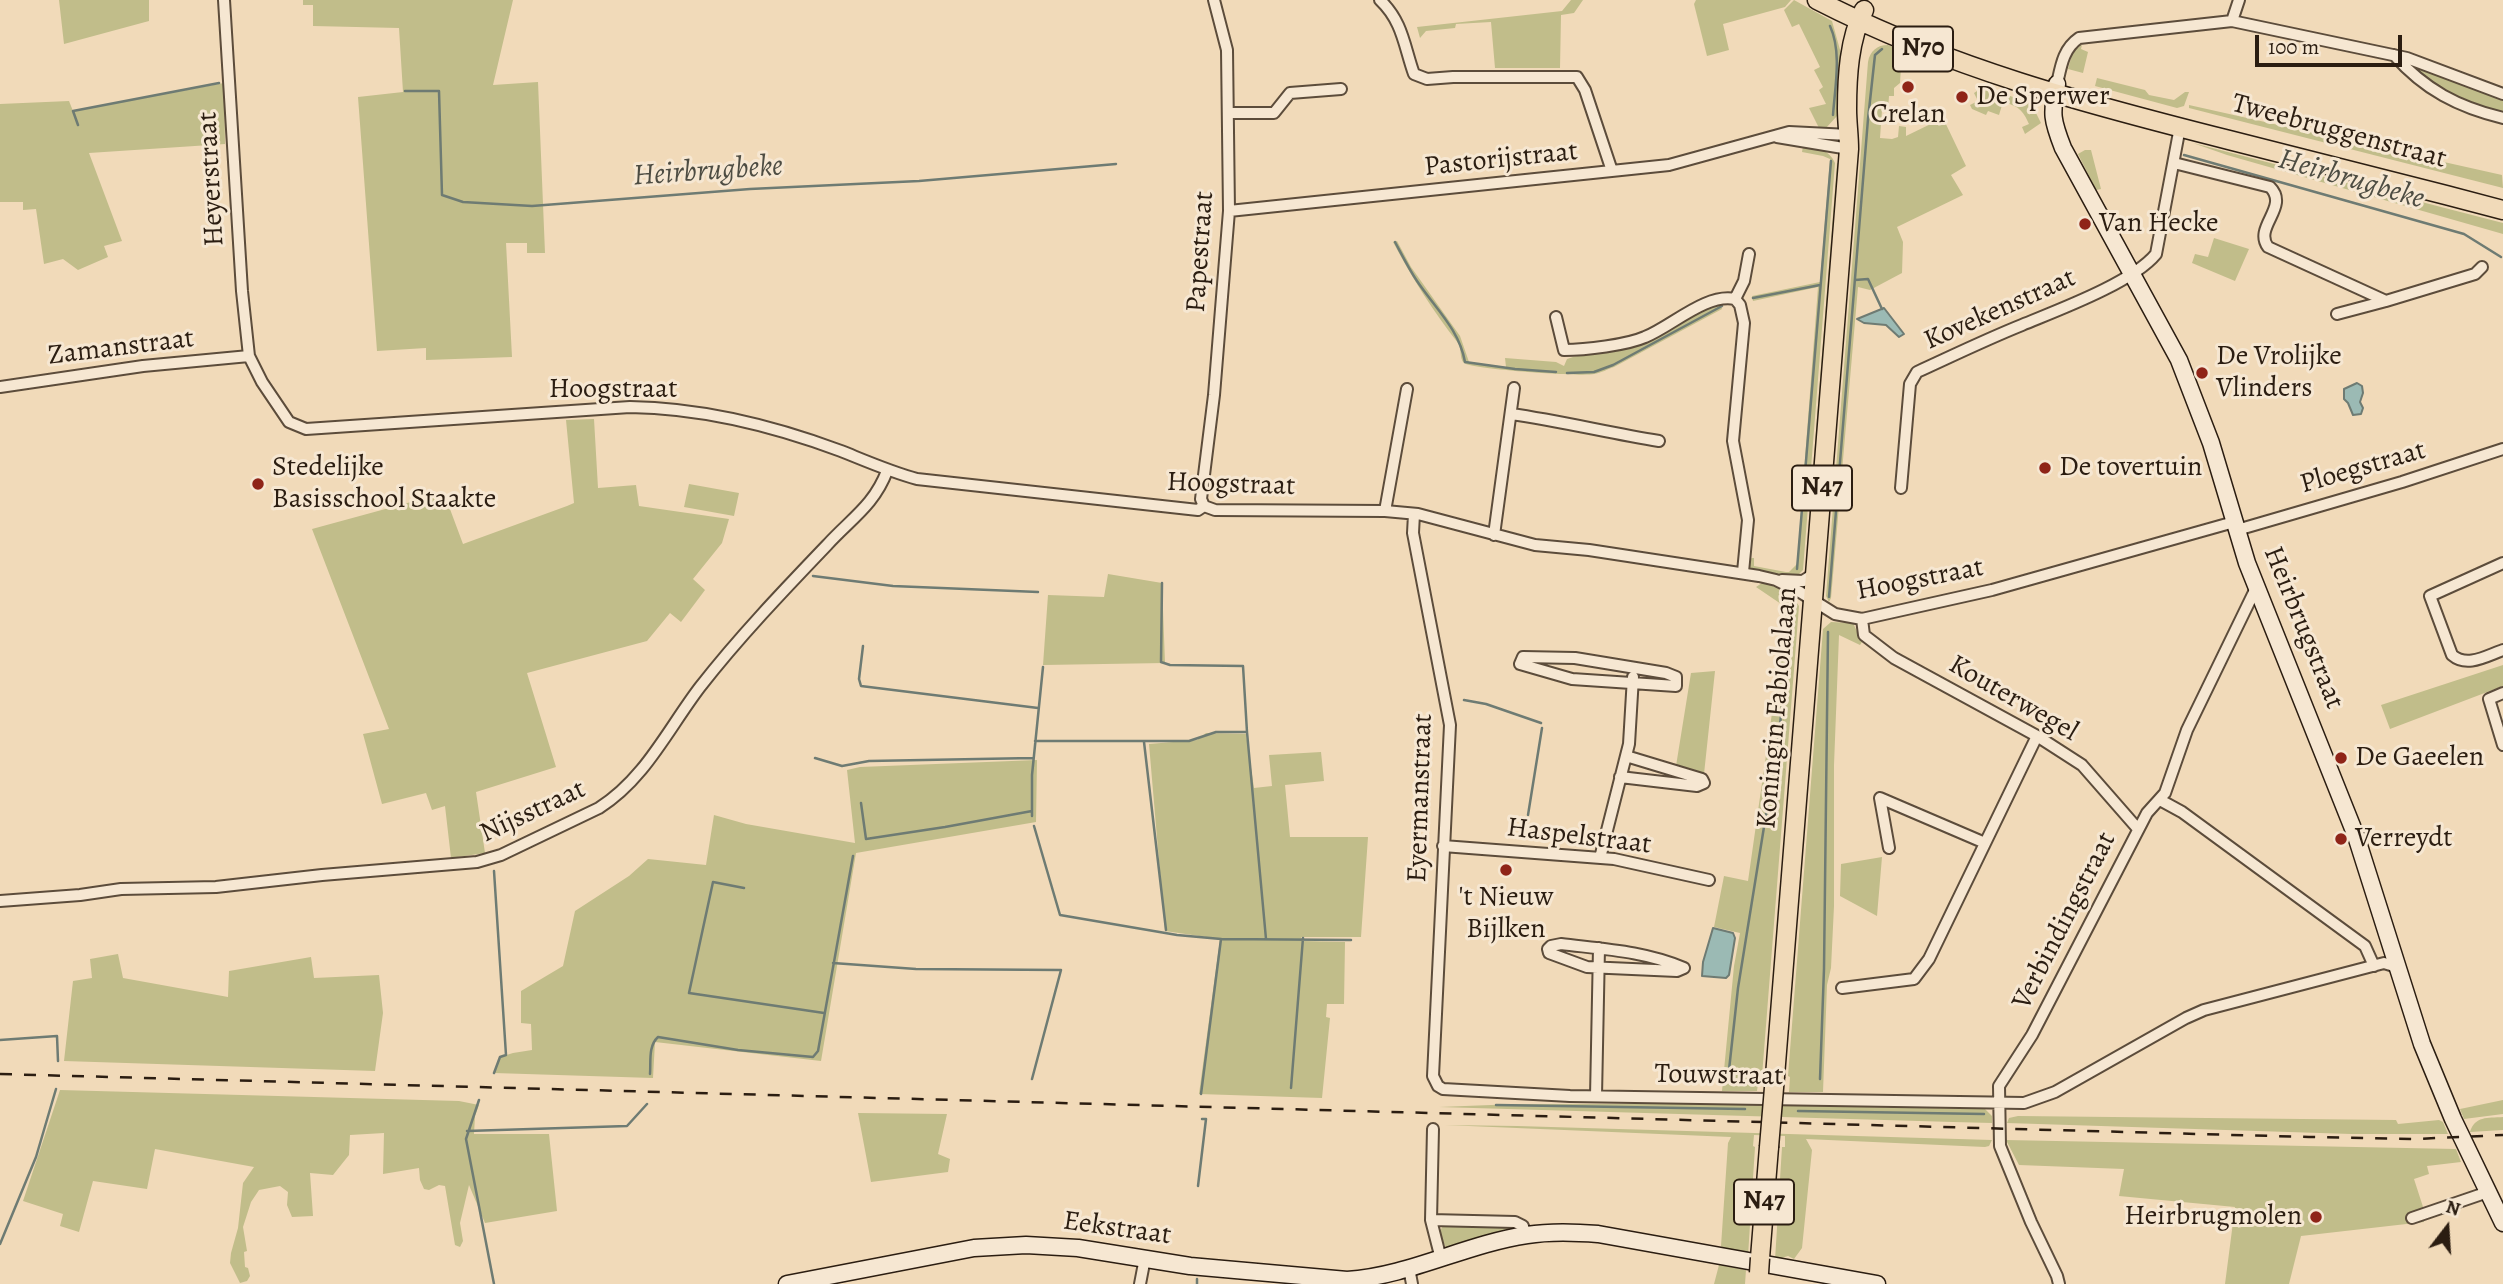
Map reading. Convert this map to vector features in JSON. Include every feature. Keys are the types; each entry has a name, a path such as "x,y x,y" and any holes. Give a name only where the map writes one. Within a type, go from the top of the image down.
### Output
{"main road":[{"name":"N70","path":"1817,0 2056,89 2179,127"},
{"name":"N70","path":"1843,0 1867,18 1977,69 2012,81 2056,89"},
{"name":"Koningin Fabiolalaan","path":"1759,1271 1849,142 1856,114 1867,18"},
{"name":"Tweebruggenstraat","path":"2056,89 2162,113 2503,202"},
{"name":"Tweebruggenstraat","path":"2179,127 2503,210"}],"street":[{"name":"Heyerstraat","path":"224,0 248,356"},
{"name":"Papestraat","path":"1204,506 1201,499 1214,395 1229,211 1227,50 1214,0"},
{"path":"1380,0 1392,11 1403,35 1414,74 1427,79 1577,77 1586,90 1612,171"},
{"path":"2232,22 2239,0"},
{"path":"2056,89 2068,47 2078,38 2232,22 2407,58 2503,94"},
{"path":"2394,55 2410,74 2460,106 2503,118"},
{"path":"1228,113 1274,113 1290,93 1341,89"},
{"name":"Heirbrugstraat","path":"2056,89 2052,113 2054,126 2063,148 2179,360 2210,443 2235,526 2257,586 2347,810 2434,1075 2503,1223"},
{"name":"Kovekenstraat","path":"1901,488 1910,384 1917,372 2023,324 2051,315 2132,274 2145,266 2156,254 2179,127"},
{"name":"Pastorijstraat","path":"1229,211 1669,165 1774,137 1849,142"},
{"path":"2174,163 2270,187 2275,192 2277,202 2264,234 2264,241 2269,247 2386,301"},
{"path":"1735,299 1744,281 1749,254"},
{"path":"2337,314 2475,274 2482,267"},
{"path":"1556,317 1564,350 1579,350 1644,338 1719,299 1735,299 1740,304 1744,323 1733,441 1748,520 1743,572"},
{"name":"Zamanstraat","path":"0,387 143,366 248,356"},
{"name":"Hoogstraat","path":"248,356 289,422 306,429 630,407 664,408 758,425 917,479 1198,510 1204,506 1215,510 1413,513 1535,545 1743,572 1776,580 1835,614 1862,619 1992,590 2235,526"},
{"path":"1494,535 1514,388"},
{"path":"1385,511 1408,389"},
{"path":"1511,414 1564,421 1585,429 1659,440"},
{"name":"Ploegstraat","path":"2235,526 2402,482 2503,449"},
{"name":"Nijsstraat","path":"0,901 121,889 216,887 477,862 501,855 587,814 612,800 640,773 702,685 798,575 874,498 887,471"},
{"name":"Eyermanstraat","path":"1413,513 1413,533 1450,725 1433,1076 1438,1086"},
{"path":"2503,564 2430,596 2452,655 2458,660 2468,662 2503,650"},
{"path":"1776,580 1803,581 1815,573"},
{"name":"Verbindingstraat","path":"2059,1284 2000,1146 1999,1086 2032,1035 2147,813 2160,800 2187,730 2257,586"},
{"name":"Kouterwegel","path":"1862,619 1864,635 1894,658 2037,736 2082,765 2138,829"},
{"path":"1523,657 1575,658 1634,667 1676,677 1676,686 1572,679 1520,664 1520,660 1523,657"},
{"path":"1572,679 1575,658"},
{"path":"1600,858 1629,744 1634,667"},
{"path":"2503,692 2489,699 2503,745"},
{"path":"1842,988 1913,979 1929,959 2037,736"},
{"path":"1620,777 1697,786 1704,783 1702,779 1688,774 1626,756"},
{"path":"1889,848 1880,798 1985,843"},
{"path":"2160,800 2182,812 2365,946 2374,966"},
{"name":"Haspelstraat","path":"1443,846 1600,858 1709,880"},
{"path":"1561,944 1599,948 1655,958 1684,968 1677,971 1598,968 1554,956 1548,949 1561,944"},
{"path":"1596,1096 1599,948"},
{"name":"Touwstraat","path":"1438,1086 1443,1089 1474,1092 1596,1096 1999,1104 2024,1102 2055,1092 2204,1010 2384,963 2398,967"},
{"path":"1433,1129 1431,1220 1441,1259"},
{"path":"2412,1218 2488,1192"},
{"path":"1431,1220 1516,1222 1523,1226 1525,1235"},
{"name":"Eekstraat","path":"786,1284 997,1245 1078,1248 1190,1266 1347,1280 1386,1274 1410,1276 1441,1259 1525,1235 1562,1232 1598,1234 1877,1284"},
{"path":"1140,1284 1144,1258"}],"shaded area":[{"path":"59,0 149,0 149,21 64,44"},
{"path":"303,0 513,0 493,85 538,82 545,253 527,253 527,243 506,243 512,357 426,360 426,348 377,351 358,97 403,92 399,28 313,26 313,5 303,5"},
{"path":"1571,0 1583,0 1574,13 1561,15 1560,68 1495,68 1491,22 1456,24 1455,28 1426,31 1420,38 1417,27 1562,11"},
{"path":"1696,0 1791,0 1785,7 1723,24 1729,50 1707,56 1694,4"},
{"path":"1794,0 1832,21 1842,57 1837,116 1826,128 1819,128 1809,108 1826,104 1819,90 1823,87 1814,70 1820,67 1799,24 1792,27 1784,10"},
{"path":"1888,45 1918,58 1913,58 1901,67 1900,83 1894,88 1894,96 1889,96 1888,110 1882,110 1880,138 1898,137 1899,126 1906,127 1906,136 1943,118 1966,166 1951,175 1963,195 1897,227 1903,242 1902,273 1870,290 1858,287 1829,602 1826,596 1868,62 1875,49"},
{"path":"2082,45 2081,49 2088,52 2083,73 2068,69 2073,51"},
{"path":"2410,64 2503,100 2503,112 2457,99 2430,82"},
{"path":"2097,78 2174,100 2189,92 2184,106 2177,108 2095,86"},
{"path":"224,83 225,144 89,153 122,241 104,246 108,257 78,270 63,259 44,264 36,209 23,210 23,202 0,202 0,104 69,101 73,111"},
{"path":"1983,87 2031,103 2041,123 2025,134 2022,127 2029,124 2022,112 2013,105 2003,102 1999,115 1988,111 1986,115 1972,109 1970,105 1978,101 1974,93"},
{"path":"2189,105 2502,175 2503,188 2189,108"},
{"path":"2193,143 2503,223 2503,234 2227,155"},
{"path":"1803,146 1826,152 1835,163 1803,570 1794,579 1751,570 1748,560 1754,558 1754,566 1786,572 1797,564 1818,287 1753,301 1752,296 1820,282 1830,159 1802,152"},
{"path":"2091,150 2101,189 2096,190 2078,154"},
{"path":"1837,163 1839,164 1805,570"},
{"path":"1856,166 1823,595 1822,595"},
{"path":"2214,238 2249,249 2235,281 2192,263 2195,254 2208,257"},
{"path":"1397,241 1411,267 1460,336 1469,362 1506,367 1505,358 1556,362 1564,366 1567,359 1573,357 1642,342 1720,303 1722,309 1614,367 1597,373 1549,373 1471,365 1462,361 1459,345 1415,281 1393,242"},
{"path":"594,419 598,488 636,485 639,506 729,519 722,543 693,579 705,590 681,622 670,613 647,641 527,673 556,767 476,792 485,853 451,858 445,806 432,810 426,793 382,804 363,734 389,729 312,529 444,493 463,544 567,506 574,503 566,420"},
{"path":"689,484 739,493 734,516 684,507"},
{"path":"1108,574 1162,583 1165,663 1043,665 1048,595 1104,597"},
{"path":"1765,581 1787,589 1799,606 1762,1076 1759,1077 1757,1091 1722,1091 1734,966 1740,933 1714,927 1724,876 1748,881 1778,671 1784,606 1756,587"},
{"path":"1831,622 1853,623 1862,642 1860,645 1839,635 1834,765 1834,906 1831,968 1827,985 1823,1092 1789,1092 1788,1076 1823,629"},
{"path":"2503,665 2503,686 2390,729 2381,705"},
{"path":"1715,671 1704,774 1676,766 1691,673"},
{"path":"1206,733 1246,734 1254,788 1272,786 1269,755 1321,752 1324,781 1285,785 1290,837 1368,837 1361,937 1301,937 1303,941 1345,942 1344,1004 1327,1004 1326,1017 1330,1018 1322,1098 1199,1094 1220,939 1165,931 1149,744 1197,740"},
{"path":"1037,760 1036,822 856,853 821,1061 655,1042 653,1078 494,1073 500,1057 532,1050 531,1024 521,1023 521,991 563,966 575,911 629,876 648,859 706,865 714,815 746,824 855,843 847,770 860,767"},
{"path":"1882,857 1877,916 1840,896 1841,864"},
{"path":"118,954 123,978 228,997 229,971 311,957 314,978 379,975 383,1013 375,1071 64,1061 73,981 92,978 90,959"},
{"path":"60,1090 459,1101 479,1105 474,1134 549,1134 557,1211 485,1223 469,1185 460,1223 463,1241 460,1247 455,1245 445,1186 424,1189 419,1168 383,1174 384,1133 350,1135 349,1155 333,1175 310,1173 313,1216 292,1217 287,1205 288,1192 280,1186 259,1190 251,1202 243,1227 247,1251 244,1252 245,1267 248,1268 250,1276 247,1281 240,1283 230,1263 231,1253 238,1228 243,1183 254,1167 155,1149 147,1189 93,1181 79,1232 60,1226 63,1214 23,1201"},
{"path":"2503,1100 2503,1114 2464,1119 2460,1109"},
{"path":"1517,1104 1985,1109 1992,1116 1992,1123 1439,1107"},
{"path":"858,1113 947,1114 938,1154 950,1159 948,1172 871,1182"},
{"path":"2503,1117 2503,1130 2470,1132 2478,1120"},
{"path":"2009,1118 2396,1120 2398,1124 2439,1120 2443,1122 2448,1134 2351,1134 2007,1123"},
{"path":"1445,1125 1992,1140 1989,1146 1985,1147 1806,1139 1812,1150 1802,1248 1794,1259 1788,1256 1775,1260 1782,1147 1785,1147 1785,1136 1754,1135 1748,1256 1734,1249 1730,1252 1721,1246 1728,1143 1731,1137"},
{"path":"2006,1140 2456,1149 2461,1162 2427,1166 2429,1174 2414,1179 2424,1210 2424,1222 2301,1236 2289,1284 2225,1284 2235,1207 2119,1196 2124,1169 2019,1165"},
{"path":"1447,1225 1513,1226 1518,1231 1447,1250 1439,1232"},
{"path":"1719,1265 1746,1270 1745,1284 1714,1284"}],"water":[{"path":"1884,308 1904,334 1899,337 1886,325 1864,323 1857,319"},
{"path":"2357,383 2362,386 2360,402 2363,408 2361,414 2353,415 2344,399 2344,389"},
{"path":"1713,928 1733,933 1735,938 1729,975 1726,978 1702,976 1703,962"}],"waterway":[{"path":"1830,26 1837,58 1833,115"},
{"path":"1829,597 1868,119 1875,55 1882,49"},
{"name":"Heirbrugbeke","path":"78,125 73,111 219,83"},
{"name":"Heirbrugbeke","path":"405,91 439,91 442,195 463,202 532,206 750,189 919,181 1116,164"},
{"name":"Heirbrugbeke","path":"2184,155 2464,234 2501,257"},
{"path":"1797,569 1831,161"},
{"name":"Heirbrugbeke","path":"1395,242 1417,281 1458,339 1465,362 1556,372"},
{"name":"Heirbrugbeke","path":"1855,280 1868,279 1882,309"},
{"name":"Heirbrugbeke","path":"1753,298 1820,285"},
{"name":"Heirbrugbeke","path":"1567,373 1594,372 1613,365 1722,306"},
{"path":"813,576 893,586 1038,592"},
{"path":"1035,741 1189,741 1216,732 1247,732 1243,666 1170,665 1161,662 1162,583"},
{"path":"1728,1079 1738,988 1779,734 1793,607"},
{"path":"1820,1079 1828,632"},
{"path":"863,646 859,679 861,686 1038,708"},
{"path":"1032,816 1032,775 1043,667"},
{"path":"1464,700 1486,704 1541,723"},
{"path":"1528,815 1542,728"},
{"path":"1247,732 1266,939"},
{"path":"1144,742 1166,930"},
{"path":"815,758 842,766 869,761 1033,758"},
{"path":"861,803 866,839 1032,811"},
{"path":"1034,826 1060,915 1177,935 1221,939 1351,940"},
{"path":"650,1074 651,1049 658,1037 738,1050 813,1057 818,1051 853,856"},
{"path":"494,871 506,1055 500,1057 494,1073"},
{"path":"744,888 713,882 689,993 824,1013"},
{"path":"1291,1088 1303,938"},
{"path":"1201,1094 1221,939"},
{"path":"833,963 916,969 1061,970 1032,1079"},
{"path":"0,1040 57,1036 58,1061"},
{"path":"0,1244 36,1157 56,1089"},
{"path":"479,1100 466,1139 494,1284"},
{"path":"467,1131 627,1126 647,1104"},
{"path":"1496,1105 1745,1109"},
{"path":"1798,1111 1984,1114"},
{"path":"1198,1186 1206,1119 1202,1119"},
{"path":"1197,1279 1197,1284"}],"railway":[{"path":"0,1074 2309,1137 2416,1139 2503,1135"}],"place":[{"name":"Crelan","path":"1908,87"},
{"name":"De Sperwer","path":"1962,97"},
{"name":"Van Hecke","path":"2085,224"},
{"name":"De Vrolijke Vlinders","path":"2202,373"},
{"name":"De tovertuin","path":"2045,468"},
{"name":"Stedelijke Basisschool Staakte","path":"258,484"},
{"name":"De Gaeelen","path":"2341,758"},
{"name":"Verreydt","path":"2341,839"},
{"name":"'t Nieuw Bijlken","path":"1506,870"},
{"name":"Heirbrugmolen","path":"2316,1217"}]}
